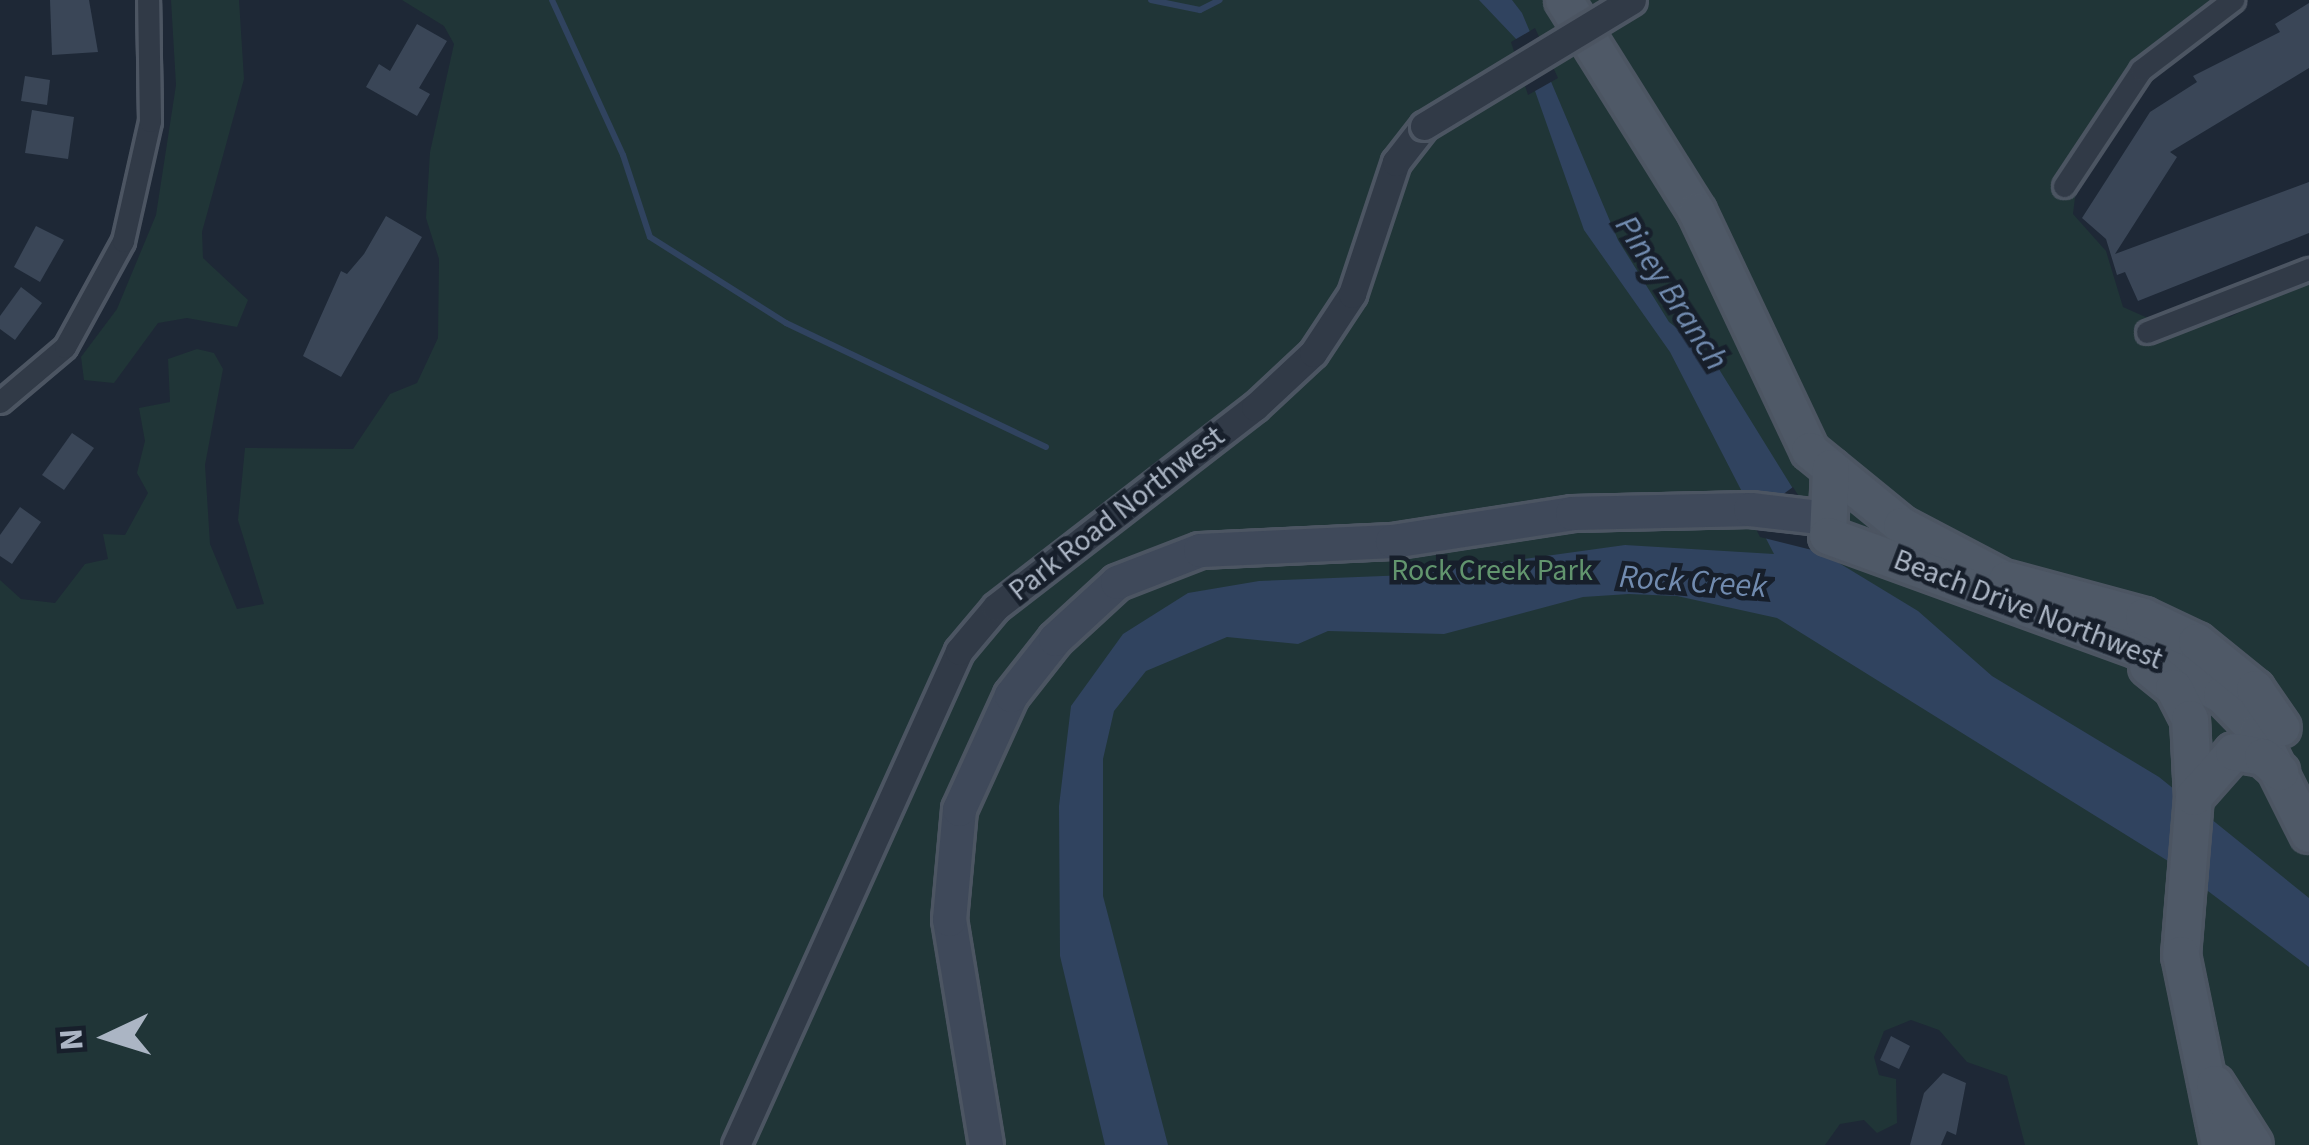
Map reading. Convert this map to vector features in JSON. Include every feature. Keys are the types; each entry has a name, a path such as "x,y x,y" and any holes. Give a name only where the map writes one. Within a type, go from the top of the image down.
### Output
{"main road":[{"path":"1564,0 1708,234 1821,460 1902,526 2005,580"},
{"path":"1821,460 1822,526"},
{"name":"Beach Drive Northwest","path":"986,1145 951,934 954,828 1000,712 1098,597 1152,563 1213,548 1392,541 1589,511 1738,514 1822,526 2160,623 2210,650 2295,775 2309,834"},
{"name":"Beach Drive Northwest","path":"1822,526 2246,698"},
{"path":"2063,624 2145,665 2179,694 2190,719 2194,796 2182,930 2198,1055 2220,1145"},
{"path":"2194,796 2206,752 2246,698"},
{"path":"2194,796 2234,752 2263,757 2295,775"},
{"path":"2198,1055 2254,1145"}],"street":[{"path":"0,402 64,347 128,230 150,121 148,0"},
{"name":"Park Road Northwest","path":"736,1145 959,650 996,607 1256,407 1313,352 1352,293 1396,162 1424,126 1632,0"},
{"path":"2064,186 2141,70 2234,0"},
{"path":"2147,332 2309,269"}],"green space":[{"path":"171,0 239,0 244,79 202,232 203,258 248,300 237,327 187,318 158,323 114,383 84,380 81,357 117,309 156,215 176,85"},
{"name":"Rock Creek Park","path":"402,0 2224,0 2128,91 2077,181 2073,214 2106,251 2123,307 2168,327 2230,317 2309,278 2309,1145 2025,1145 2007,1076 1967,1062 1939,1030 1911,1020 1884,1031 1874,1057 1879,1075 1896,1079 1897,1123 1877,1133 1864,1120 1840,1124 1825,1145 0,1145 0,580 21,599 55,603 85,564 108,559 103,534 125,535 148,493 137,473 145,441 139,408 170,402 168,359 197,349 214,353 223,369 205,465 210,544 237,609 264,604 238,520 245,448 353,449 390,394 417,383 438,338 439,259 426,218 430,152 454,44 444,26"}],"water":[{"name":"Rock Creek","path":"1479,0 1512,0 1522,13 1618,240 1669,322 1709,353 1839,563 1918,611 1992,676 2159,777 2309,898 2309,967 2168,861 1777,618 1677,596 1629,594 1583,597 1444,634 1328,631 1298,644 1227,637 1146,671 1114,711 1103,759 1103,896 1168,1145 1105,1145 1060,956 1059,806 1071,706 1123,634 1188,593 1259,581 1408,575 1625,545 1774,554 1670,352 1584,230 1517,40"}],"pier":[{"path":"1535,28 1558,78 1528,95 1511,42"},
{"path":"1793,487 1836,556 1760,537 1740,496 1778,498"}],"building":[{"path":"50,0 89,0 98,52 52,55"},
{"path":"2309,3 2309,68 2170,152 2177,157 2115,254 2309,182 2309,233 2138,301 2125,272 2117,275 2106,239 2082,218 2150,112 2197,82 2193,76 2280,32 2275,24"},
{"path":"417,24 447,41 419,88 430,94 417,116 366,87 379,64 390,71"},
{"path":"25,76 50,80 47,105 21,101"},
{"path":"32,110 74,117 68,159 25,153"},
{"path":"386,216 422,237 341,377 303,356 341,271 347,274 364,254"},
{"path":"36,226 64,240 40,282 14,267"},
{"path":"21,287 42,303 15,340 0,329 0,316"},
{"path":"72,433 94,448 64,490 42,475"},
{"path":"20,507 41,522 12,564 0,556 0,535"},
{"path":"1891,1036 1910,1046 1899,1069 1880,1060"},
{"path":"1943,1073 1966,1083 1956,1135 1947,1131 1941,1145 1910,1145 1924,1093"}],"waterway":[{"path":"552,0 623,155 650,237 786,323 1046,447"},
{"path":"1151,0 1200,10 1220,0"}],"water label":[{"name":"Piney Branch","path":"1671,293"}]}
